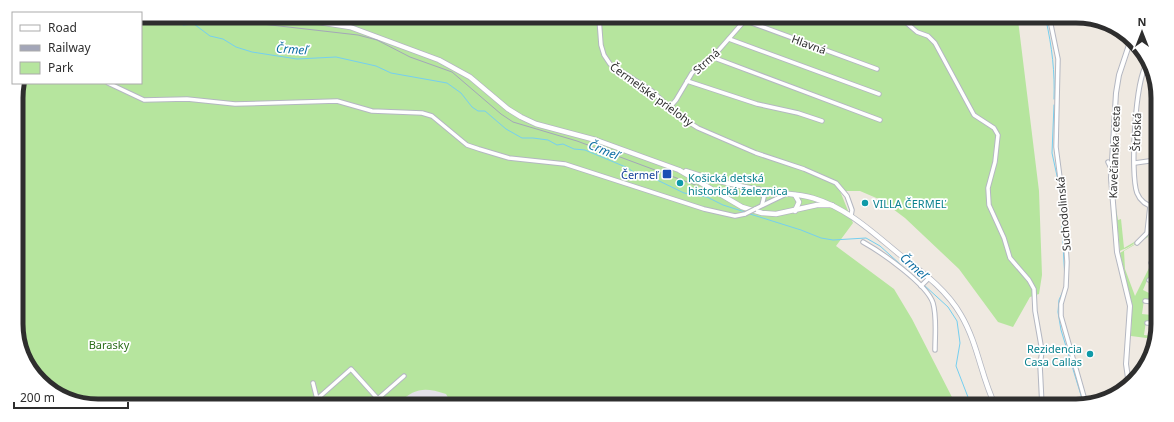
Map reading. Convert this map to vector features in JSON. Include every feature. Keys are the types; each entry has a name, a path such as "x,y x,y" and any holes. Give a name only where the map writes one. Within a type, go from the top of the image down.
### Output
{"main road":[{"path":"325,23 350,27 439,60 470,77 508,109 528,121 596,140 679,170 706,178 759,190 795,194 832,205 851,216 893,257 929,278 953,303 970,330 993,399"},
{"path":"679,170 735,204 757,212 776,214 817,205 832,205"},
{"path":"700,182 701,179 706,178"},
{"path":"795,194 799,202 796,210"}],"street":[{"name":"Čermeľské prielohy","path":"599,23 601,45 607,61 652,91 679,116 698,128 756,153 804,169 836,183 847,196 852,210 851,216"},
{"name":"Strmá","path":"670,107 676,100 692,73 712,57 729,40 741,23"},
{"name":"Hlavná","path":"755,23 877,69"},
{"path":"907,23 917,32 928,36 937,46 948,70 961,87 974,115 990,124 997,132 998,138 995,162 988,188 989,205 1004,238 1010,258 1029,280 1034,290 1034,311 1042,352 1040,365 1042,399"},
{"name":"Suchodolinská","path":"1051,23 1058,59 1056,147 1063,201 1067,262 1066,287 1061,304 1061,316 1084,398"},
{"path":"729,40 879,94"},
{"name":"Kavečianska cesta","path":"1126,52 1117,88 1112,170 1117,252 1130,306 1126,358 1128,378"},
{"path":"712,57 880,120"},
{"name":"Štrbská","path":"1145,69 1140,80 1136,110 1135,185 1142,200 1150,206"},
{"path":"687,81 757,104 798,113 822,121"},
{"path":"110,84 144,100 187,99 235,104 337,101 372,110 432,116 467,145 479,149 509,158 565,164 704,209 735,216 745,214 787,194"},
{"path":"1135,163 1151,161"},
{"path":"1108,162 1112,170"},
{"path":"759,190 764,197 761,206"},
{"path":"1137,243 1147,234 1150,206"},
{"path":"863,242 893,257 923,285 933,305 936,350"},
{"path":"923,285 929,278"},
{"path":"1145,301 1151,302"},
{"path":"1147,322 1151,323"},
{"path":"320,399 351,370 378,398 404,376"},
{"path":"313,383 317,399"}],"shaded area":[{"path":"430,389 446,394 449,399 403,399 413,391"}],"green space":[{"name":"Barasky","path":"142,23 1018,23 1039,191 1042,275 1039,294 1030,297 1013,327 998,322 959,269 905,218 881,200 860,191 840,191 853,223 836,246 894,289 912,319 953,399 449,399 446,394 432,390 420,390 404,398 98,399 74,395 56,386 36,366 27,348 23,329 24,84 142,84"},
{"path":"1115,202 1118,220 1121,219 1124,248 1136,241 1120,251"},
{"path":"1150,210 1148,237 1124,251 1125,269 1135,296 1151,266 1151,278 1148,278 1143,290 1151,294 1151,301 1144,300 1142,314 1151,315 1151,322 1146,321 1144,335 1150,336 1150,338 1131,336 1132,305 1120,253 1146,237"}],"waterway":[{"name":"Črmeľ","path":"181,23 183,25 194,24 210,36 223,39 236,47 252,52 297,59 336,57 376,66 391,73 447,83 461,93 472,107 478,111 485,111 506,129 522,138 548,140 557,145 563,144 574,149 585,150 628,168 636,174 653,178 684,193 707,197 723,205 745,212"},
{"path":"1047,23 1053,60 1054,99"},
{"path":"1054,105 1052,153 1059,185"},
{"path":"1060,191 1061,205"},
{"path":"1061,209 1065,280"},
{"name":"Črmeľ","path":"750,214 821,238 833,240 866,238 880,246 921,283"},
{"name":"Črmeľ","path":"924,285 948,307 957,321 960,343 956,366 969,399"},
{"path":"1063,291 1059,300 1058,312 1061,330 1082,399"}],"railway":[{"path":"253,23 358,35 377,40 410,57 452,72 501,114 513,122 577,141 698,186"}],"place":[{"name":"Čermeľ","path":"667,174"},
{"name":"Košická detská historická železnica","path":"680,183"},
{"name":"VILLA ČERMEĽ","path":"865,203"},
{"name":"Rezidencia Casa Callas","path":"1090,354"}]}
